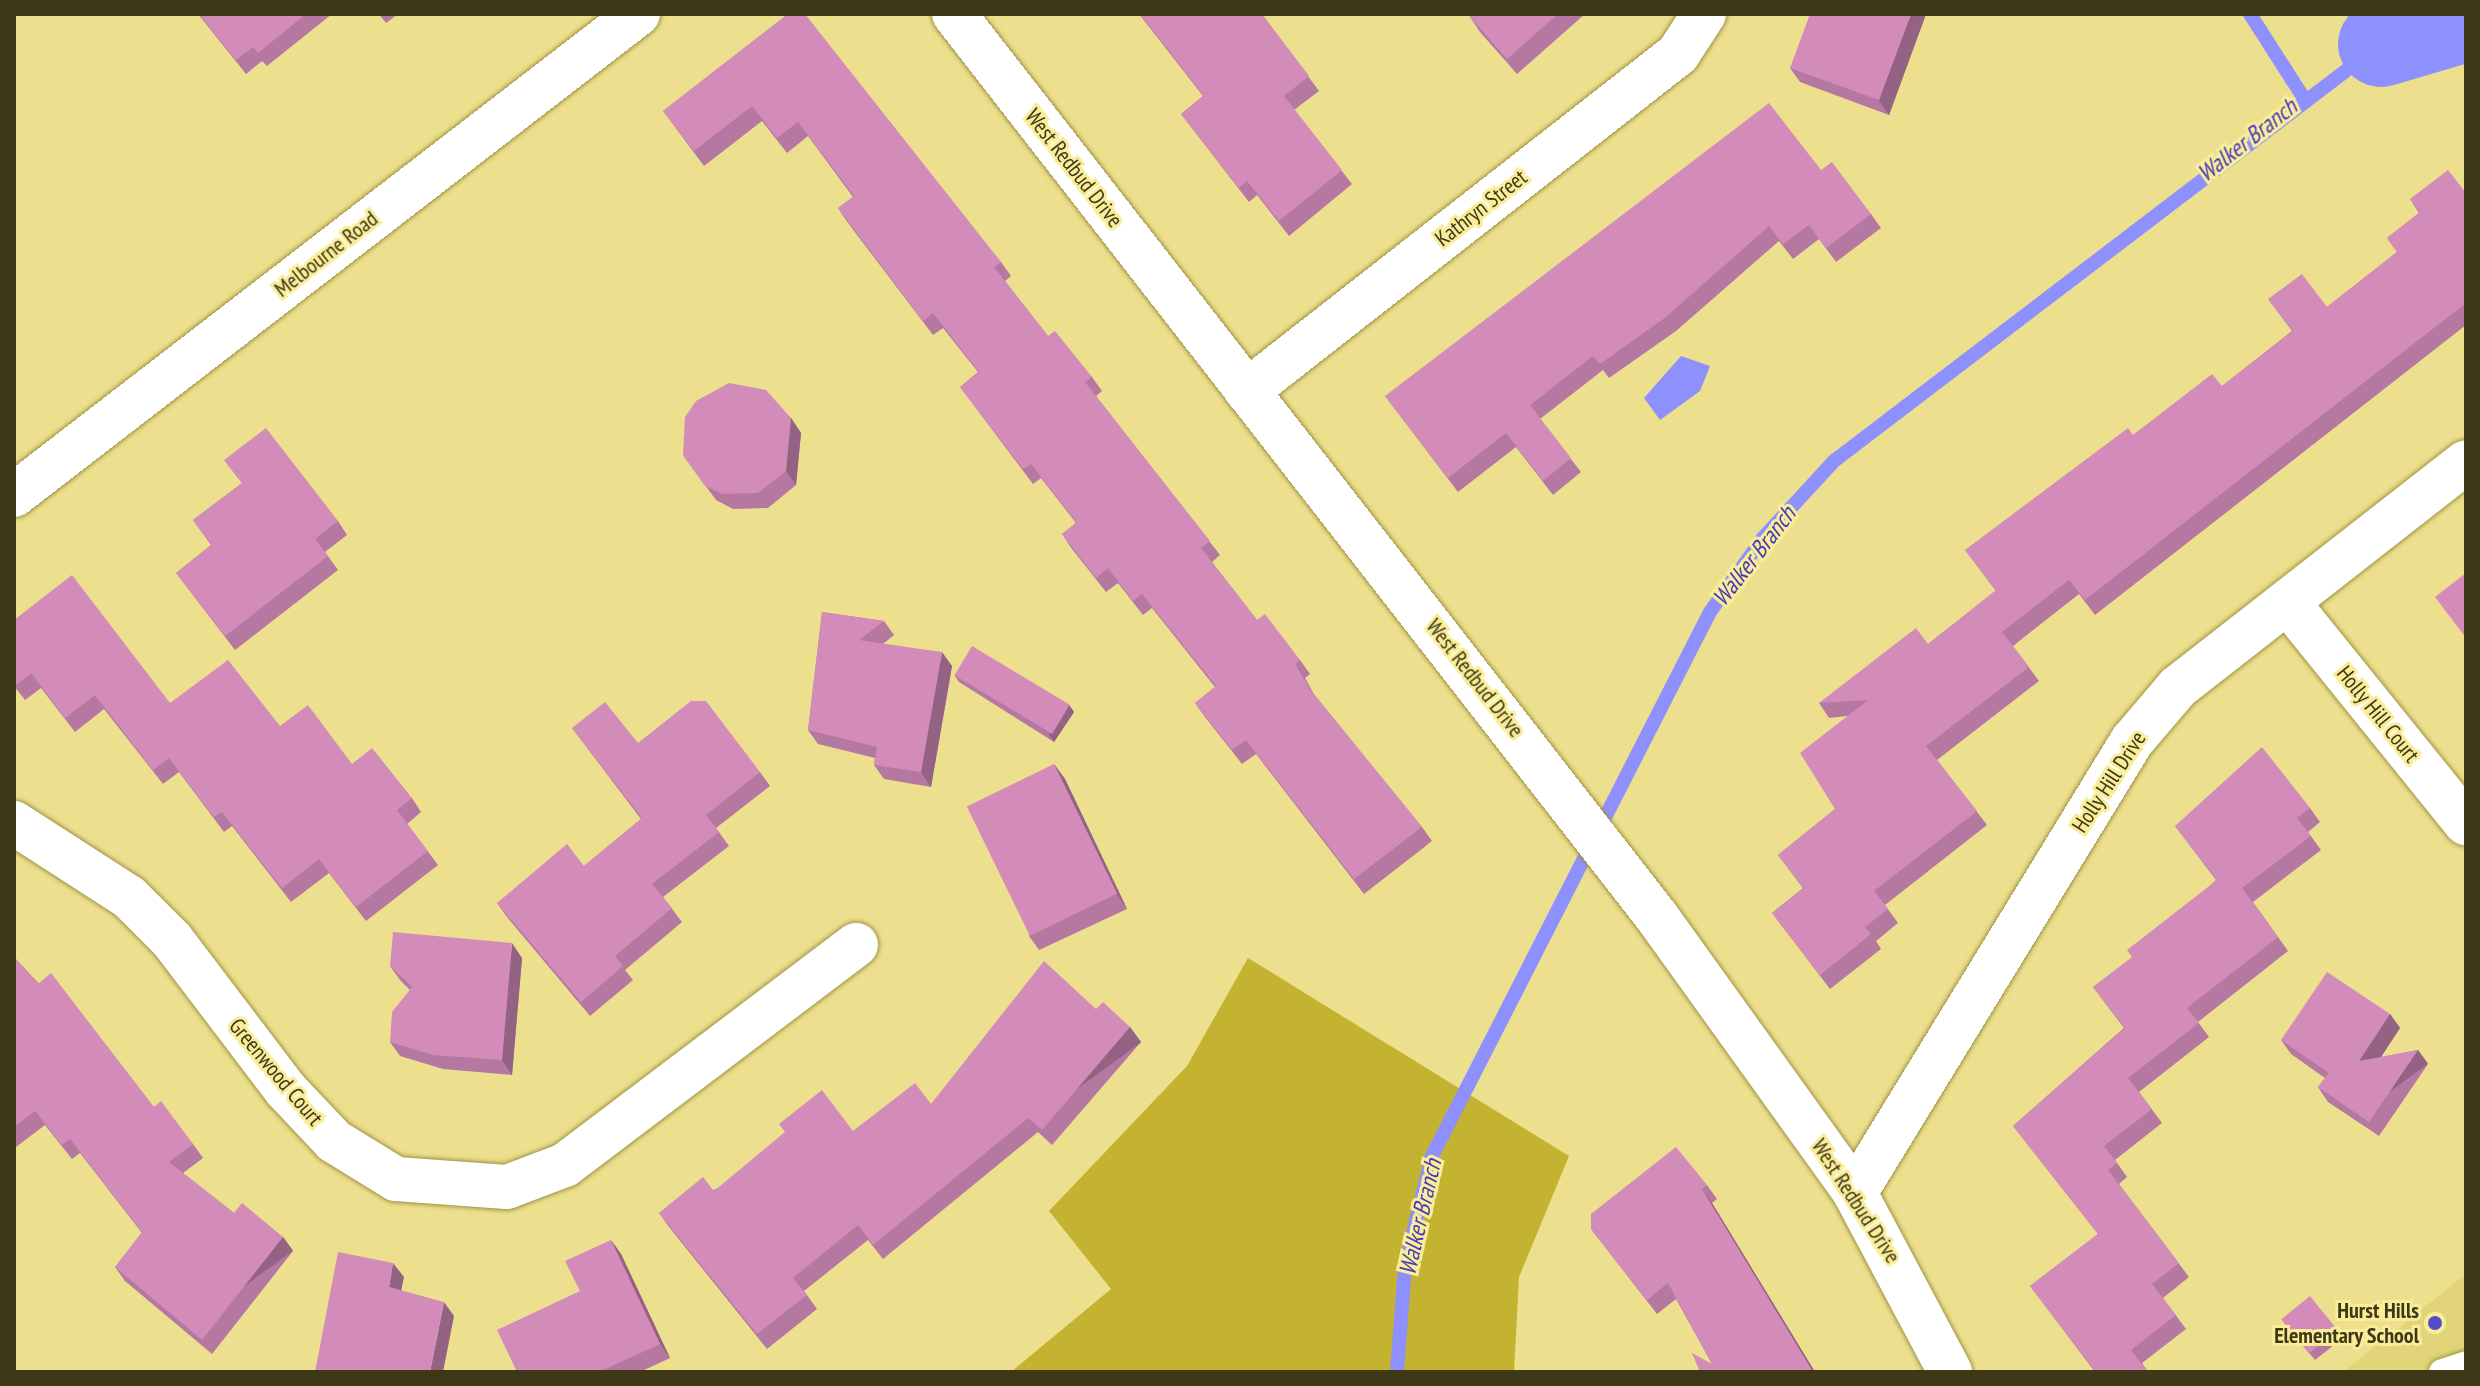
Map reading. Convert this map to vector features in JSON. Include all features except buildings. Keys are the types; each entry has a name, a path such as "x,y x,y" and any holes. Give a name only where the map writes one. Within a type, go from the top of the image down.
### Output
{"street":[{"name":"Melbourne Road","path":"14,495 638,14"},
{"name":"West Redbud Drive","path":"954,14 1247,391 1525,741 1657,917 1855,1193 1950,1372"},
{"name":"Kathryn Street","path":"1247,391 1678,54 1704,14"},
{"name":"Holly Hill Drive","path":"1855,1193 2132,741 2178,687 2289,604 2466,462"},
{"name":"Holly Hill Court","path":"2289,604 2466,823"},
{"name":"Greenwood Court","path":"14,823 129,897 172,940 286,1090 334,1141 396,1179 449,1187 507,1187 565,1165 856,945"}],"lane":[{"path":"2442,1372 2466,1364"}],"shaded area":[{"path":"1681,356 1710,366 1700,391 1660,420 1644,398"},
{"path":"1248,958 1569,1156 1519,1277 1514,1372 1011,1372 1111,1289 1049,1211 1187,1066"},
{"name":"Hurst Hills Elementary School","path":"2466,1274 2466,1372 2343,1372"}],"waterway":[{"path":"2250,14 2303,97"},
{"name":"Walker Branch","path":"2381,44 2466,19"},
{"name":"Walker Branch","path":"1397,1372 1405,1266 1432,1156 1710,612 1763,538 1834,461 2381,44"}],"place":[{"name":"Hurst Hills Elementary School","path":"2435,1323"}]}
